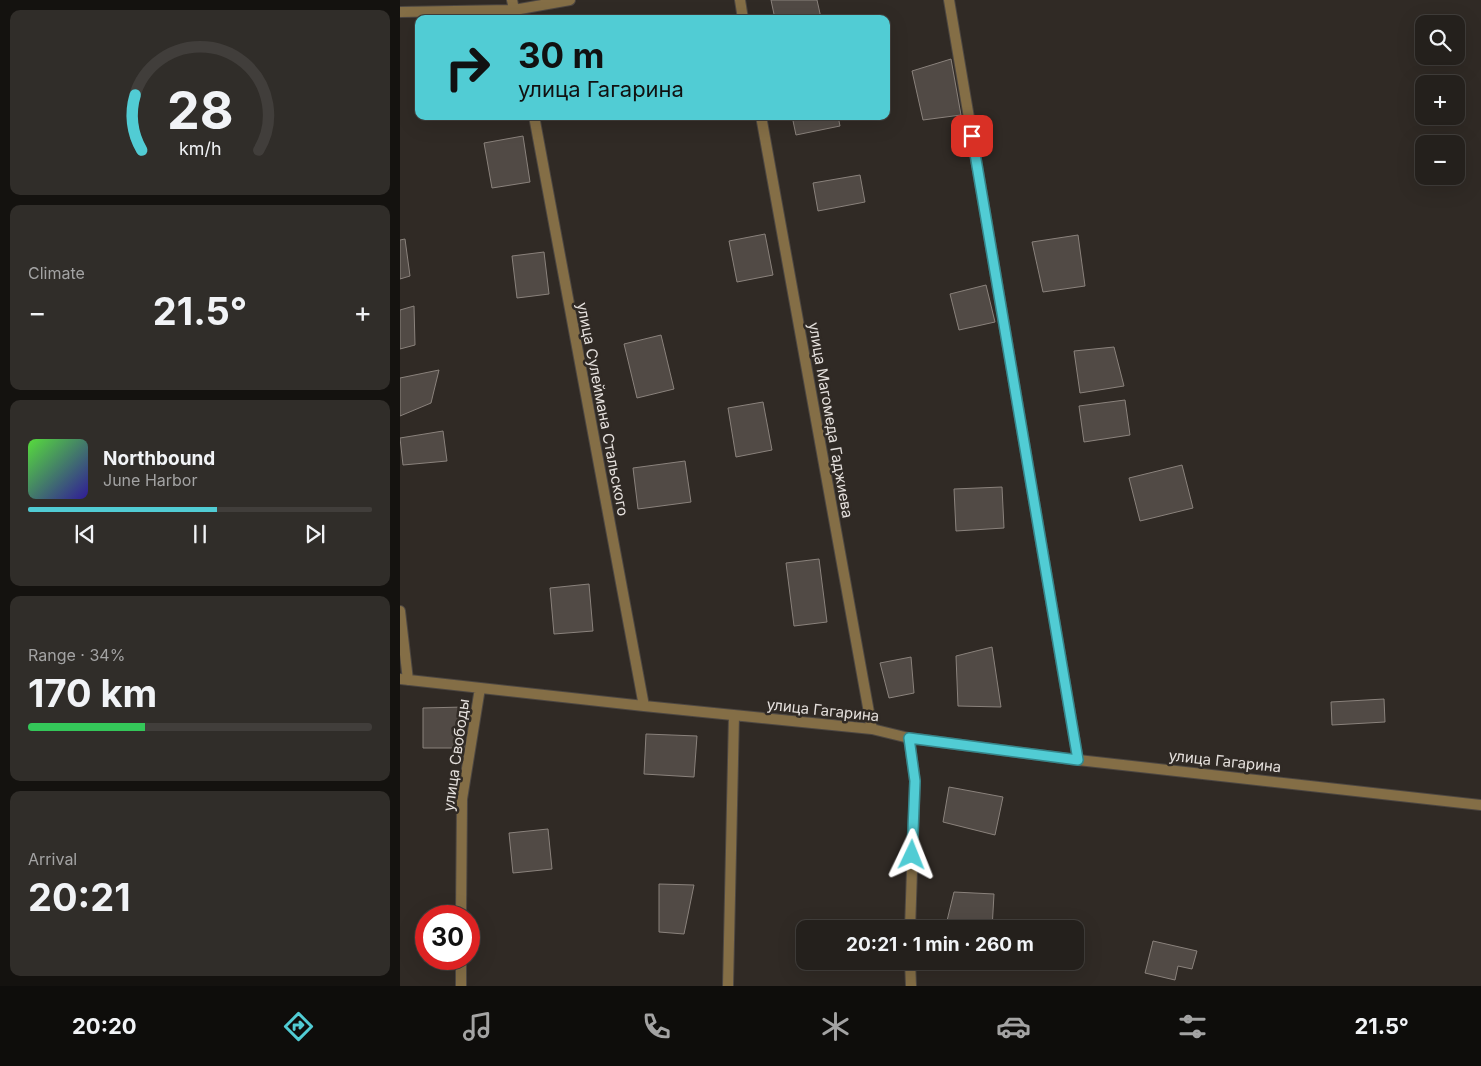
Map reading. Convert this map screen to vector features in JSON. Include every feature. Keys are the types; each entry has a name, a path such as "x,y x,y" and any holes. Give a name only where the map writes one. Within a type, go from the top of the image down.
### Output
{"street":[{"path":"400,12 514,10 570,0"},
{"path":"740,0 742,15"},
{"path":"949,0 1078,760"},
{"name":"улица Сулеймана Стальского","path":"535,120 644,706"},
{"name":"улица Магомеда Гаджиева","path":"762,120 872,729"},
{"path":"400,611 404,679"},
{"name":"улица Гагарина","path":"404,679 872,729 909,738 1078,760 1481,805"},
{"name":"улица Свободы","path":"462,905 462,799 480,688"},
{"path":"728,986 734,715"},
{"path":"909,738 915,781 910,920"},
{"path":"461,970 461,986"},
{"path":"910,970 911,986"}],"building":[{"path":"771,0 817,0 820,15 774,15"},
{"path":"951,59 961,115 923,120 912,71"},
{"path":"793,120 839,120 840,126 796,135"},
{"path":"523,136 530,182 492,188 484,143"},
{"path":"860,175 865,202 818,211 813,183"},
{"path":"765,234 773,275 737,282 729,241"},
{"path":"1078,235 1085,286 1043,292 1032,242"},
{"path":"405,239 410,276 400,279 400,240"},
{"path":"544,252 549,294 517,298 512,256"},
{"path":"986,285 995,322 959,330 950,294"},
{"path":"414,306 415,345 400,349 400,310"},
{"path":"661,335 674,389 637,398 624,344"},
{"path":"1114,347 1124,386 1080,393 1074,351"},
{"path":"439,370 431,403 400,416 400,378"},
{"path":"1125,400 1130,435 1084,442 1079,406"},
{"path":"763,402 772,450 736,457 728,408"},
{"path":"443,431 447,461 403,465 400,438"},
{"path":"685,461 691,502 638,509 633,468"},
{"path":"1182,465 1193,508 1140,521 1129,478"},
{"path":"1002,487 1004,528 956,531 954,489"},
{"path":"819,559 827,622 794,626 786,563"},
{"path":"589,584 593,631 554,634 550,588"},
{"path":"992,647 1001,707 958,706 956,656"},
{"path":"911,657 914,693 889,698 880,663"},
{"path":"1384,699 1385,722 1332,725 1331,702"},
{"path":"464,707 464,748 423,748 423,708"},
{"path":"646,734 697,736 694,777 644,774"},
{"path":"949,787 1003,797 995,835 943,822"},
{"path":"548,829 552,869 513,873 509,833"},
{"path":"659,884 694,885 684,934 659,932"},
{"path":"954,892 994,894 993,920 947,920"},
{"path":"1153,941 1197,951 1192,969 1178,966 1175,980 1145,973"}],"route":[{"path":"912,855 915,781 909,738 1078,760 972,136"}]}
